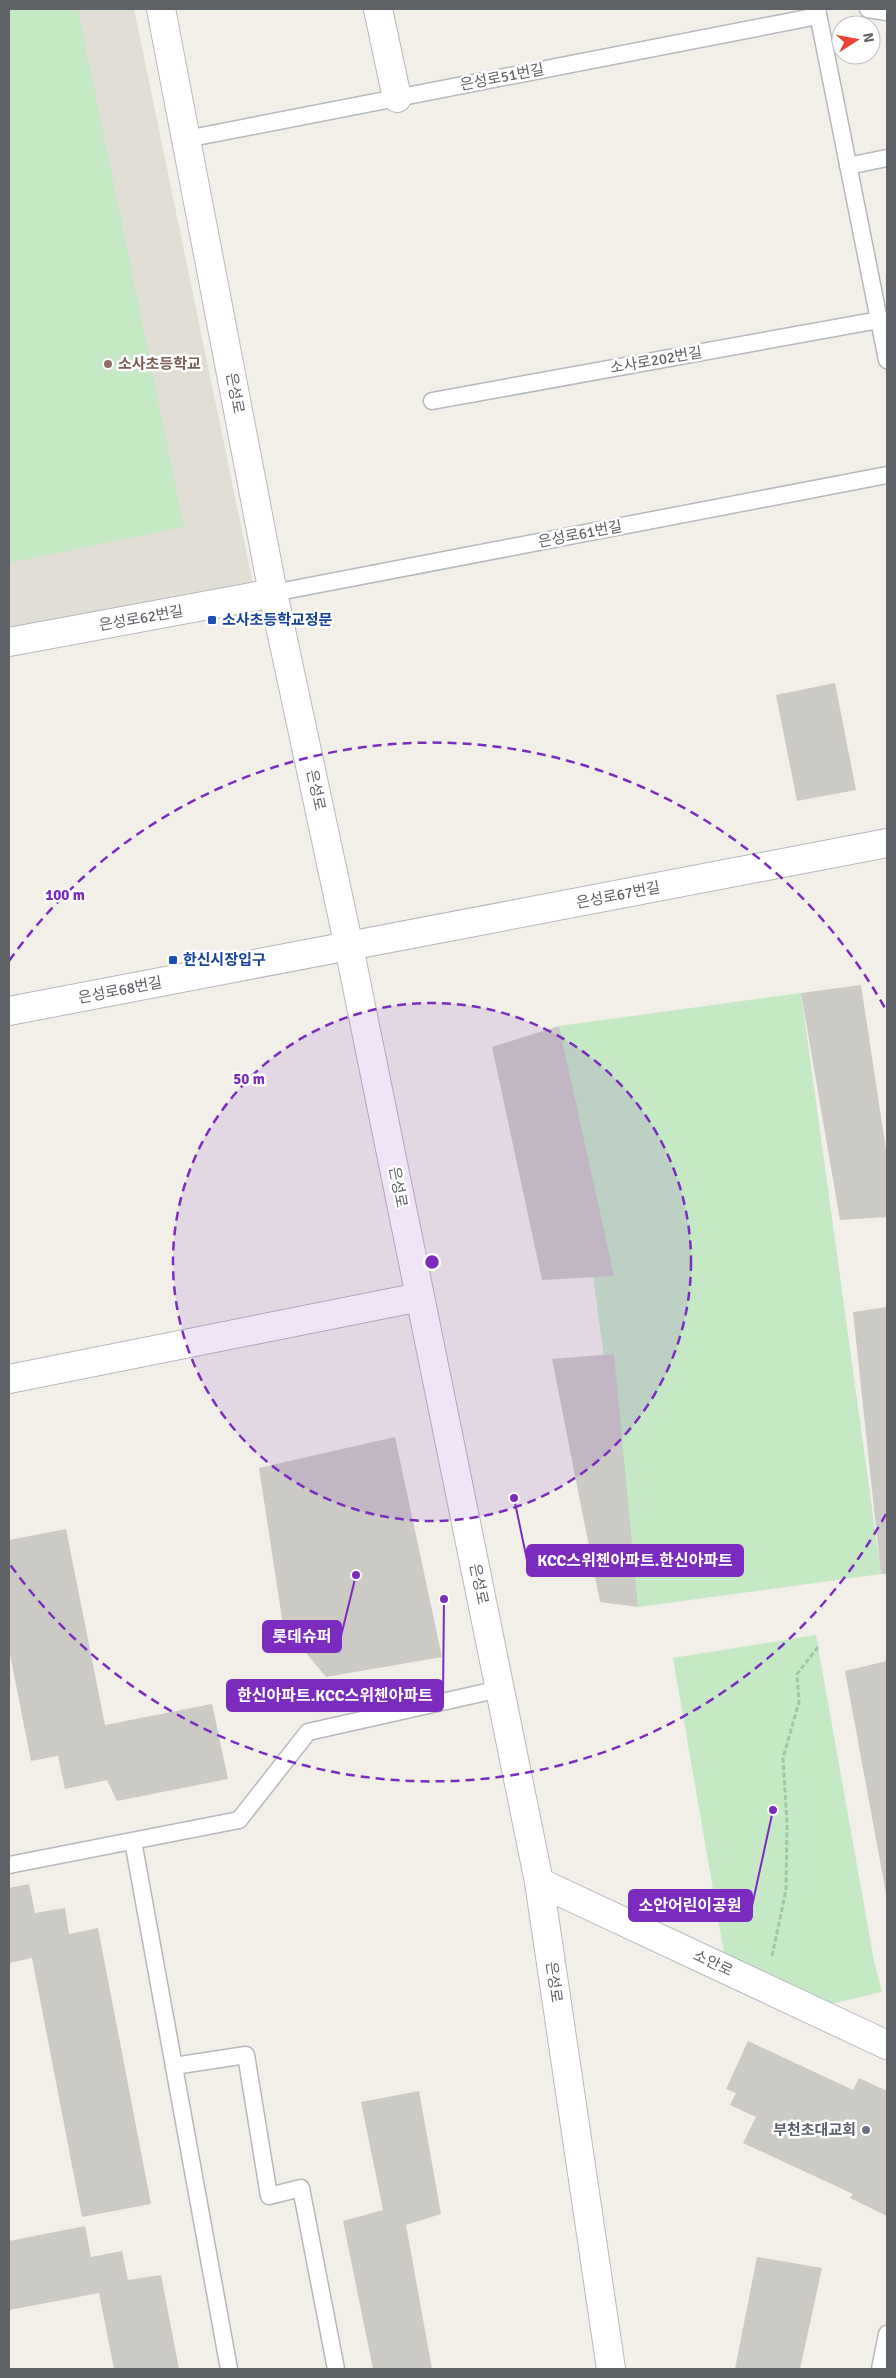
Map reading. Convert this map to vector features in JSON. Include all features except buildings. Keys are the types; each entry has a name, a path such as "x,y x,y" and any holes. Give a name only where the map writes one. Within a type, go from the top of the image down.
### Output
{"street":[{"name":"은성로","path":"161,9 273,593 349,947 539,1882 611,2369"},
{"path":"378,9 397,98"},
{"name":"은성로62번길","path":"9,642 273,593"},
{"name":"은성로67번길","path":"349,947 887,843"},
{"name":"은성로68번길","path":"9,1011 349,947"},
{"path":"9,1379 420,1297"},
{"name":"소안로","path":"539,1882 887,2045"}],"lane":[{"path":"868,9 887,12"},
{"name":"은성로51번길","path":"186,139 818,12"},
{"path":"818,12 887,360"},
{"path":"848,166 887,158"},
{"name":"소사로202번길","path":"432,401 879,320"},
{"name":"은성로61번길","path":"273,593 887,475"},
{"path":"9,1865 238,1820 308,1732 500,1689"},
{"path":"134,1841 229,2369"},
{"path":"174,2066 246,2055 269,2196 301,2188 336,2369"},
{"path":"880,2369 887,2334"}],"path":[{"path":"766,1988 786,1890 787,1824 784,1758 798,1702 796,1674 818,1647"}],"shaded area":[{"name":"소사초등학교","path":"9,9 134,9 253,584 9,630"}],"green space":[{"path":"9,9 78,9 184,527 9,563"},
{"path":"801,993 881,1574 638,1607 559,1026"},
{"path":"816,1635 874,1961 882,1992 809,2009 727,1970 673,1658"}],"place":[{"name":"소사초등학교","path":"108,364"},
{"name":"소사초등학교정문","path":"212,620"},
{"name":"한신시장입구","path":"173,960"},
{"name":"KCC스위첸아파트.한신아파트","path":"514,1498"},
{"name":"롯데슈퍼","path":"356,1575"},
{"name":"한신아파트.KCC스위첸아파트","path":"444,1599"},
{"name":"소안어린이공원","path":"773,1810"},
{"name":"부천초대교회","path":"866,2130"}]}
